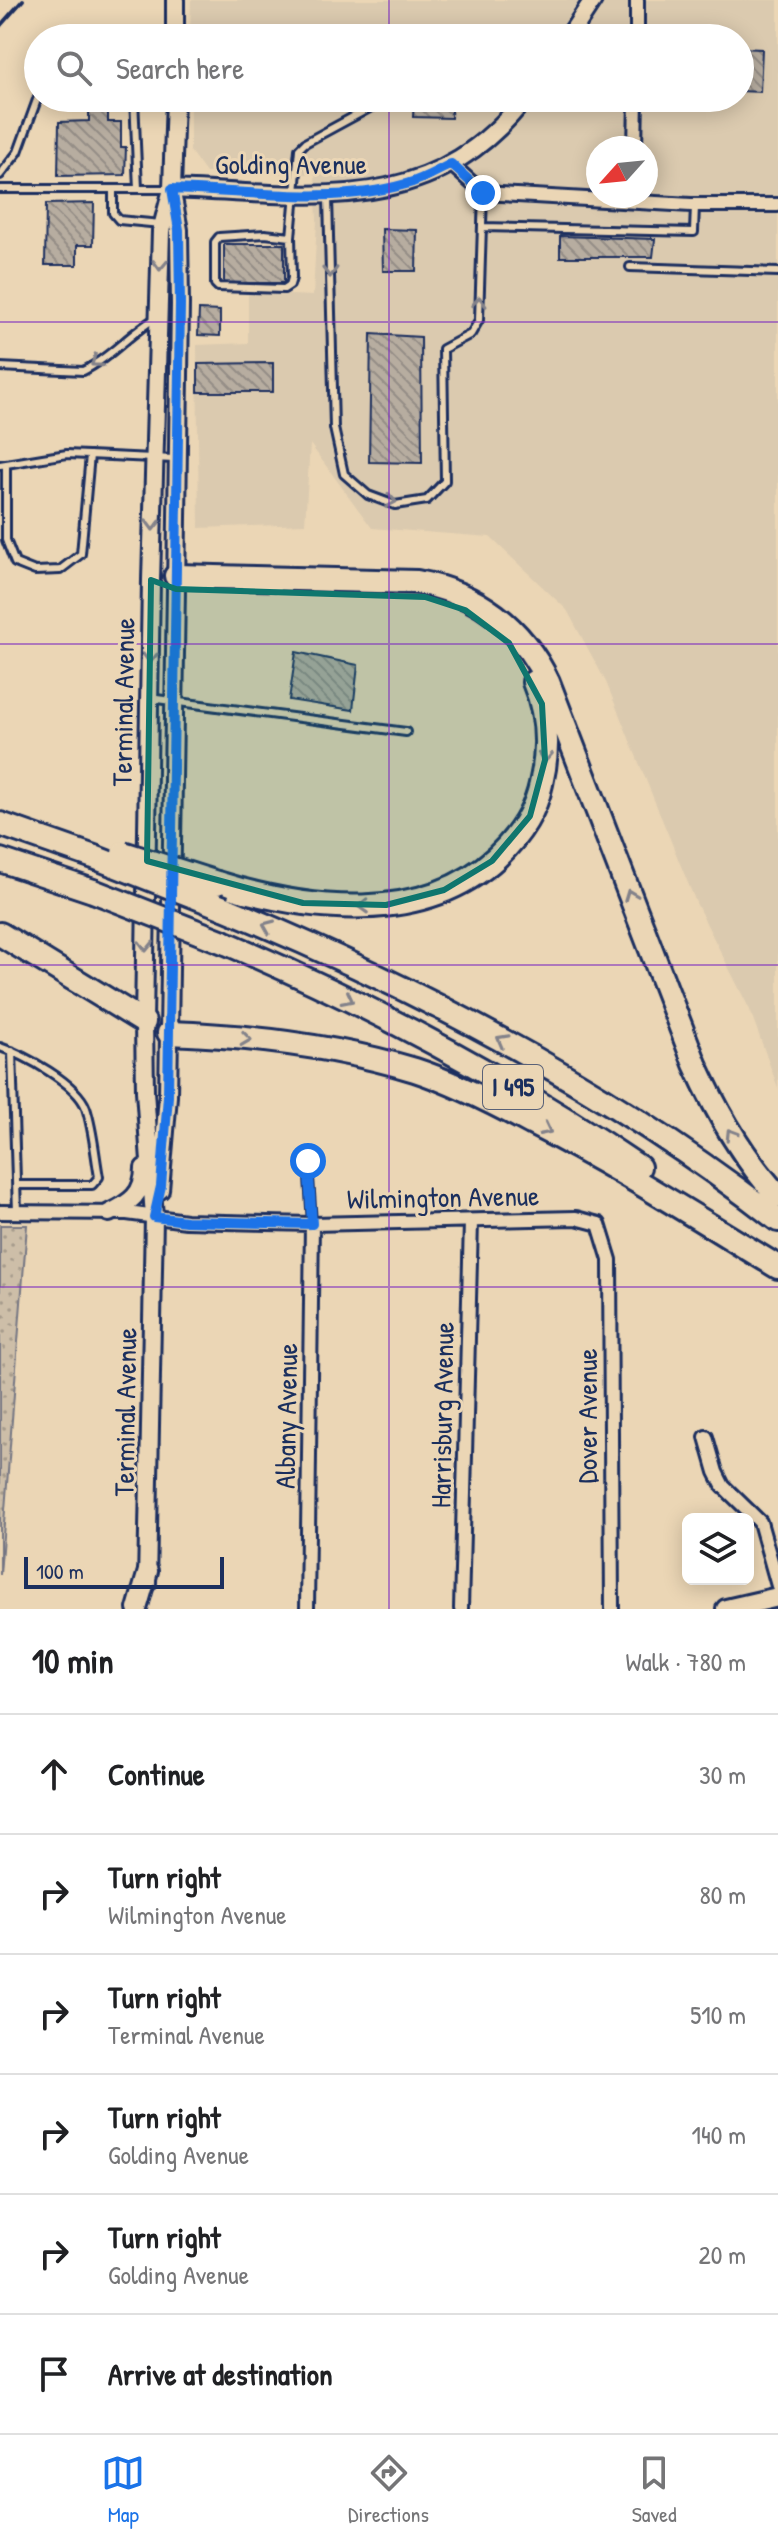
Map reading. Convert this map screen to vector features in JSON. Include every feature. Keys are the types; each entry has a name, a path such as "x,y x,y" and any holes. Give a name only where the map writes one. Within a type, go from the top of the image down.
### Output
{"highway":[{"path":"92,850 287,901 354,907 386,905 416,899 457,884 492,861 514,840 530,816 543,776 545,718 533,679 509,643 488,624 453,604 399,594 176,582"},
{"path":"176,582 417,582 471,599 513,629 530,649 548,682 711,1099 739,1148 778,1196"},
{"name":"I 495","path":"0,824 92,850 339,957 528,1054 637,1121 778,1220"},
{"name":"I 495","path":"0,860 93,891 226,943 330,989 438,1044 525,1094 682,1196 778,1267"},
{"path":"0,934 144,1022"},
{"path":"169,1033 341,1051 417,1071 482,1097 582,1149 778,1267"}],"main road":[{"path":"175,0 175,24"},
{"path":"577,24 593,0"},
{"name":"Terminal Avenue","path":"154,1217 161,1186 168,1096 178,459 179,230 172,189 175,112"},
{"name":"Golding Avenue","path":"172,189 328,194 407,184 451,164 497,130 513,112"},
{"name":"Terminal Avenue","path":"148,1571 154,1217 145,1091 144,1022 151,580 163,224 172,189"},
{"path":"151,580 176,582"},
{"path":"144,1022 169,1033"},
{"path":"109,1213 130,1203 144,1180 142,1115 145,1091"},
{"path":"144,1606 148,1571"},
{"path":"726,1609 766,1602"}],"street":[{"path":"637,0 637,24"},
{"path":"635,136 636,112"},
{"path":"451,164 483,193 586,197"},
{"path":"658,201 695,205 778,205"},
{"name":"Wilmington Avenue","path":"0,1212 109,1213 186,1221 312,1224 576,1218 599,1224"},
{"name":"Harrisburg Avenue","path":"461,1609 471,1222"},
{"name":"Albany Avenue","path":"307,1609 312,1224"},
{"name":"Dover Avenue","path":"599,1224 610,1260 612,1609"},
{"path":"706,1437 723,1486 760,1522 778,1586"}],"lane":[{"path":"0,175 18,152 33,112"},
{"path":"135,112 138,189"},
{"path":"291,237 239,234 219,237 215,242 215,284 218,287 284,289 290,285 299,149 362,112"},
{"path":"0,189 172,189"},
{"path":"113,189 113,213 119,220 163,224"},
{"path":"328,194 334,428 344,474 368,495 395,505 427,500 445,481 443,349 471,334 479,320 483,193"},
{"path":"482,227 694,232 695,205"},
{"path":"630,267 778,272"},
{"path":"0,367 83,371 94,366 135,330 159,316"},
{"path":"90,455 81,554 60,570 35,571 15,563 6,540 3,464 67,454 90,455 154,458 178,459"},
{"path":"149,698 406,732"},
{"path":"0,1047 73,1088 86,1106 99,1177 92,1185 17,1185"},
{"path":"12,1051 17,1212"},
{"path":"308,1161 312,1224"}],"highlighted area":[{"path":"151,580 176,589 425,597 465,610 509,643 542,704 545,760 530,816 492,861 444,890 386,905 303,903 147,861"}],"shaded area":[{"path":"191,0 778,0 778,1088 750,1010 697,905 606,682 567,610 490,537 372,528 310,444 305,524 199,528 197,345 248,343 248,293 313,296 317,220 315,174 206,173 190,151 190,112 754,112 754,24 190,24"},
{"path":"0,1225 27,1225 0,1575"}],"building":[{"path":"754,49 762,49 760,92 754,92"},
{"path":"89,112 108,112 108,122 121,122 121,147 126,147 125,175 58,176 59,122 89,121"},
{"path":"413,112 451,112 451,118 413,117"},
{"path":"94,203 93,245 77,245 77,265 45,265 46,204"},
{"path":"382,229 417,230 416,271 383,271"},
{"path":"560,236 655,239 653,257 560,257"},
{"path":"224,244 284,244 284,283 224,283"},
{"path":"199,310 220,311 220,336 198,335"},
{"path":"371,334 421,337 422,463 369,462"},
{"path":"273,363 273,392 198,392 198,364"},
{"path":"296,652 358,665 353,710 289,700"}],"railway":[{"path":"0,26 23,0"}],"route":[{"path":"308,1161 312,1224 186,1221 154,1217 161,1186 168,1096 180,304 179,230 172,189 312,194 359,192 407,184 451,164 483,193"}]}
